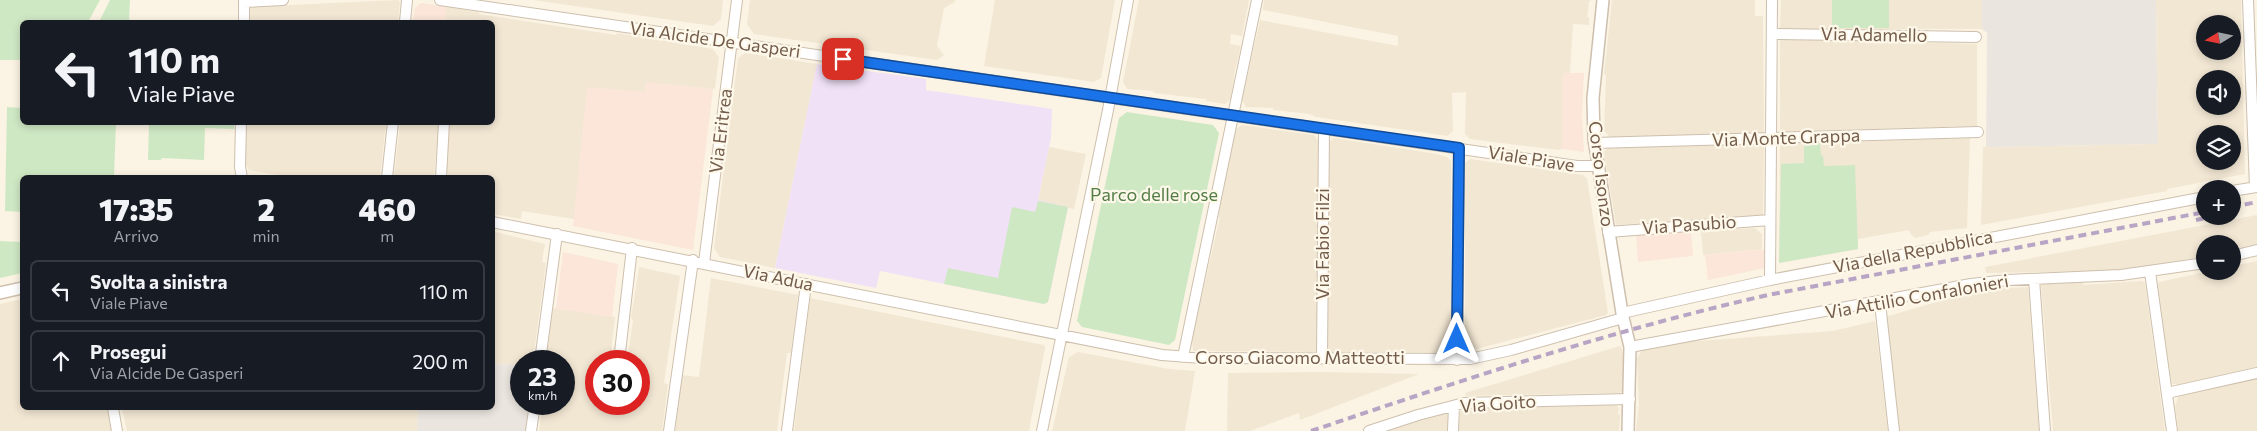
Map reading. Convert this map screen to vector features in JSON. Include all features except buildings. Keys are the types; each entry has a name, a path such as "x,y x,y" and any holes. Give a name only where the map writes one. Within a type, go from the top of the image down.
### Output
{"street":[{"path":"244,20 244,1 283,0"},
{"path":"405,20 407,0"},
{"name":"Via Alcide De Gasperi","path":"440,0 1109,99"},
{"path":"501,9 513,0"},
{"name":"Via Eritrea","path":"704,263 737,0"},
{"path":"1042,431 1063,336 1128,0"},
{"path":"1183,357 1257,0"},
{"name":"Corso Isonzo","path":"1603,0 1593,98 1594,143 1622,316 1630,346 1628,431"},
{"path":"1770,280 1772,0"},
{"path":"2241,190 2256,187 2248,0"},
{"name":"Via Adamello","path":"1772,34 1976,37"},
{"name":"Viale Piave","path":"1109,99 1577,166 1597,166"},
{"path":"241,125 241,175"},
{"path":"387,175 394,125"},
{"path":"441,175 444,125"},
{"name":"Via Fabio Filzi","path":"1322,358 1324,130"},
{"name":"Via Monte Grappa","path":"1594,143 1978,132"},
{"path":"1457,360 1459,148"},
{"name":"Via della Repubblica","path":"1622,316 1770,280 2196,198"},
{"name":"Via Pasubio","path":"1608,232 1770,220"},
{"name":"Via Adua","path":"495,223 693,260 1063,336"},
{"path":"541,350 557,234"},
{"path":"620,350 632,248"},
{"path":"2241,254 2257,250"},
{"path":"669,431 693,260"},
{"name":"Via Attilio Confalonieri","path":"1630,346 1971,284 2150,272 2196,264"},
{"path":"2150,272 2172,431"},
{"path":"2034,279 2045,431"},
{"path":"787,431 806,284"},
{"path":"0,293 20,288"},
{"path":"1880,302 1894,431"},
{"name":"Corso Giacomo Matteotti","path":"1063,336 1183,357 1457,360 1484,357 1622,316"},
{"path":"2167,393 2257,373"},
{"name":"Via Goito","path":"1369,431 1464,403 1630,399"},
{"path":"1453,431 1454,406"},
{"path":"113,410 117,431"},
{"path":"531,431 533,415"}],"shaded area":[{"path":"398,0 400,2 398,20 249,20 249,7"},
{"path":"533,0 723,0 721,19 713,26"},
{"path":"750,0 955,0 955,2 944,8 937,46 944,55 937,60 754,34 747,24"},
{"path":"995,0 1115,0 1101,78 1094,82 984,66"},
{"path":"1139,0 1249,0 1242,36 1231,34 1230,44 1241,46 1231,99 1225,104 1206,101 1206,99 1127,89 1123,82"},
{"path":"1264,0 1591,0 1587,17 1589,17 1589,25 1573,24 1570,73 1565,73 1562,79 1562,149 1470,139 1465,134 1466,92 1452,93 1453,131 1447,136 1316,117 1310,114 1273,110 1273,108 1246,107 1242,100 1260,20 1398,46 1398,36 1263,10"},
{"path":"1612,0 1755,0 1755,16 1763,16 1764,133 1610,137 1604,131 1606,75 1604,74"},
{"path":"1781,0 1982,0 1982,29 1780,29"},
{"path":"1982,0 2156,0 2158,144 1986,147 1987,33 1982,29"},
{"path":"2156,0 2241,0 2245,174 2214,180 2196,180 2196,183 2167,189 2167,191 1981,225 1983,147 2158,144"},
{"path":"421,3 479,12 479,14 616,35 617,33 713,49 719,57 715,89 646,83 645,92 577,193 574,219 522,211 521,219 495,214 495,175 448,175 448,172 446,172 450,125 495,125 495,20 413,20 415,8"},
{"path":"421,3 447,7 445,20 413,20 415,8"},
{"path":"1780,39 1977,44 1977,126 1780,132"},
{"path":"745,53 817,64 775,268 720,257 714,248 738,58"},
{"path":"817,64 926,79 926,90 1052,109 1051,138 1038,200 1068,207 1048,302 1044,304 880,271 876,288 775,268"},
{"path":"1565,73 1584,73 1582,115 1584,152 1562,149 1562,79"},
{"path":"646,82 713,89 693,250 573,226 587,87 645,92"},
{"path":"246,125 386,125 380,175 277,175 249,170 245,164"},
{"path":"400,125 439,125 434,175 394,175"},
{"path":"1242,125 1314,135 1318,141 1318,219 1316,223 1318,226 1317,352 1193,351 1192,339 1220,217 1218,217 1236,129"},
{"path":"1334,138 1437,154 1447,157 1451,161 1451,353 1326,353 1329,265 1328,143"},
{"path":"1970,138 1967,228 1930,232 1928,235 1915,238 1909,230 1858,239 1858,249 1779,263 1780,144"},
{"path":"1764,144 1763,215 1616,225 1604,152 1607,148"},
{"path":"1049,147 1086,154 1074,209 1038,201"},
{"path":"1470,159 1583,175 1587,179 1608,313 1606,315 1476,349 1465,341 1465,163"},
{"path":"2257,215 2257,244 2241,247 2241,235 2196,235 2196,258 2110,271 1986,273 1985,267 2205,225 2241,225 2241,218"},
{"path":"1755,228 1762,234 1762,249 1703,255 1701,231"},
{"path":"495,232 545,244 542,262 546,263 534,350 510,350 510,365 495,364"},
{"path":"1691,232 1693,256 1638,262 1636,234"},
{"path":"1765,249 1765,268 1708,280 1705,255"},
{"path":"563,252 618,264 612,317 556,309"},
{"path":"2257,261 2257,431 2176,431 2178,428 2175,407 2178,397 2176,384 2172,384 2156,287 2159,282 2196,274 2196,280 2241,280 2241,264"},
{"path":"639,267 680,276 664,383 668,384 662,431 539,431 541,415 575,415 575,350 546,350 553,308 615,317 611,350 585,350 585,415 650,415 650,350 629,350 633,320 631,318"},
{"path":"711,278 798,295 791,353 787,353 777,431 675,431 682,375 699,377"},
{"path":"2083,281 2083,285 2142,281 2145,283 2165,431 2053,431 2041,284"},
{"path":"2028,287 2039,431 1897,431 1885,317 1968,293"},
{"path":"810,298 1044,345 1045,348 1029,431 794,431"},
{"path":"20,299 20,410 109,410 113,431 0,431 0,304"},
{"path":"1875,321 1888,431 1636,431 1639,405 1637,359 1642,350 1670,343 1833,331"},
{"path":"1620,346 1624,359 1622,392 1620,393 1466,396 1465,393"},
{"path":"1078,352 1169,369 1195,371 1185,431 1052,431 1069,357"},
{"path":"495,364 510,365 510,415 528,415 526,431 417,431 418,410 495,410"},
{"path":"1324,372 1419,374 1300,420 1299,413 1250,431 1227,431 1228,373"},
{"path":"1545,404 1545,407 1616,405 1619,408 1618,414 1620,415 1619,431 1458,431 1460,412 1464,409"},
{"path":"122,410 418,410 417,431 127,431"},
{"path":"1435,414 1449,414 1448,431 1385,431"}],"green space":[{"path":"0,0 100,0 89,20 20,20 20,60 0,60"},
{"path":"110,0 130,0 129,20 100,20"},
{"path":"1832,0 1889,0 1889,28 1832,28"},
{"path":"7,107 20,108 20,125 116,125 114,175 20,175 20,212 5,211"},
{"name":"Parco delle rose","path":"1127,112 1213,125 1219,133 1175,340 1169,345 1082,327 1077,321 1119,118"},
{"path":"149,125 234,125 234,129 205,128 204,160 162,158 161,160 148,160"},
{"path":"1804,143 1820,143 1824,166 1855,165 1858,249 1779,263 1781,164 1804,163"},
{"path":"1038,201 1068,207 1048,302 1044,304 944,284 948,268 998,278 1012,207 1035,212"},
{"path":"0,241 20,242 20,273 0,278"}],"railway":[{"path":"2241,205 2257,202"},
{"path":"1311,431 1538,357 1710,309 1768,295 2196,214"}],"route":[{"path":"843,59 1459,148 1457,339"}]}
